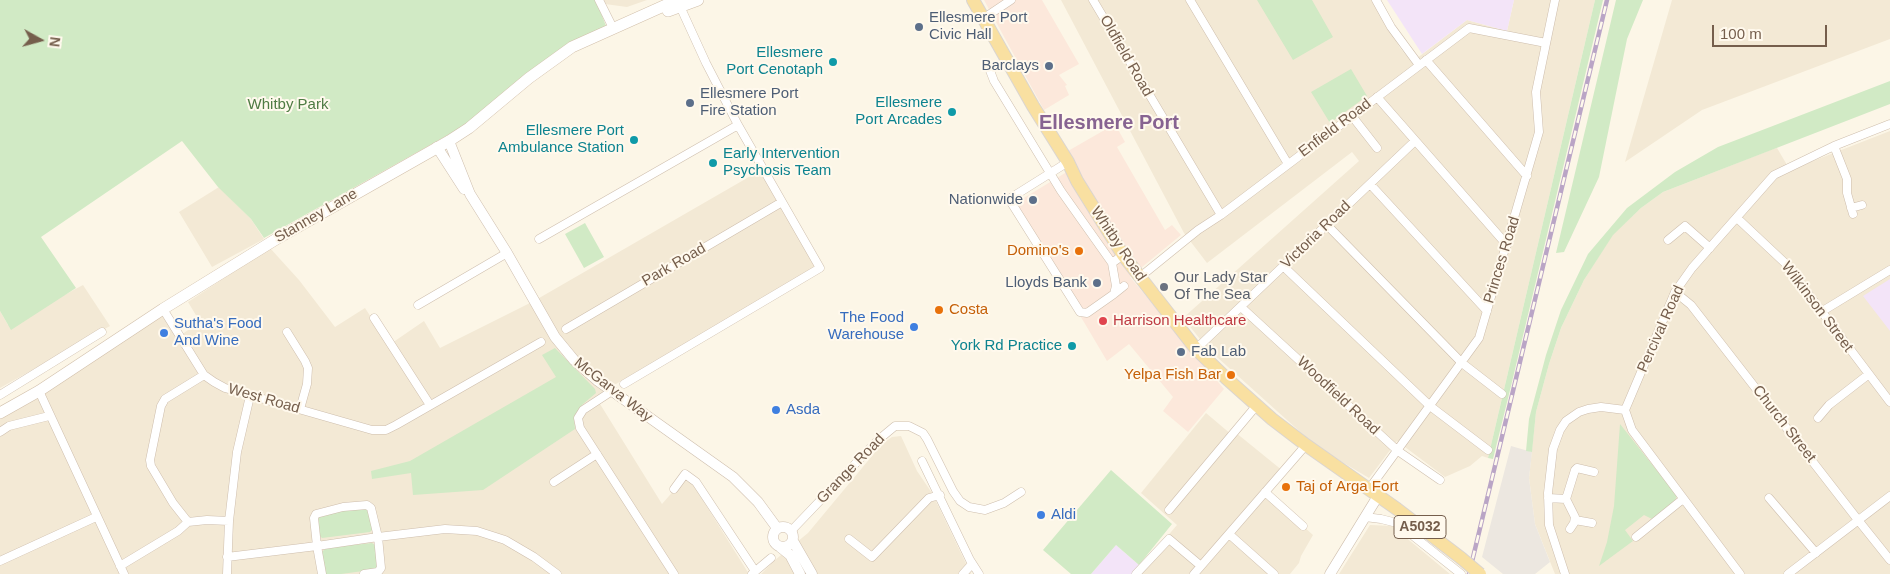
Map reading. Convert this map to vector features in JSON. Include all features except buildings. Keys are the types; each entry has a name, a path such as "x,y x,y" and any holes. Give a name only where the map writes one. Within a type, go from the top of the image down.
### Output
{"main road":[{"name":"Stanney Lane","path":"0,413 39,391 163,309 278,238 449,141 469,128 551,61 572,47 631,20 678,2 698,0"},
{"name":"Whitby Road","path":"973,0 1033,106 1068,162 1077,181 1123,255 1196,349 1226,378 1306,445 1373,492 1480,574"}],"street":[{"path":"599,0 613,28"},
{"path":"984,18 1011,0"},
{"name":"Oldfield Road","path":"1093,0 1221,215"},
{"path":"1190,0 1288,164"},
{"path":"1376,0 1391,27 1527,176"},
{"name":"Princes Road","path":"1373,492 1398,451 1479,338 1539,132 1536,92 1555,0"},
{"path":"624,384 820,268 738,125 706,63 678,2"},
{"name":"Enfield Road","path":"1140,277 1191,236 1469,28 1546,43"},
{"path":"990,68 994,81 1061,191 1112,264 1116,286 1114,294"},
{"path":"1377,97 1507,245"},
{"path":"1352,116 1377,148"},
{"name":"Percival Road","path":"1625,410 1675,292 1692,268 1774,175 1834,146 1890,124"},
{"path":"539,238 738,125"},
{"name":"McGarva Way","path":"449,141 470,194 507,253 555,337 574,360 598,382 732,478 758,502 777,528"},
{"name":"Victoria Road","path":"1196,349 1415,142"},
{"path":"1834,146 1846,179 1852,211 1862,205"},
{"name":"McGarva Way","path":"437,148 462,186 470,194"},
{"path":"1068,162 1009,199 1080,312 1087,313 1124,286"},
{"path":"1370,184 1487,311"},
{"name":"Park Road","path":"566,329 782,202"},
{"name":"Wilkinson Street","path":"1737,218 1785,263 1890,402"},
{"path":"1327,225 1462,363 1502,394"},
{"path":"1668,240 1686,226 1710,248"},
{"path":"418,305 507,253"},
{"path":"1112,264 1123,255"},
{"path":"1284,266 1430,406 1488,450"},
{"path":"1821,312 1890,270"},
{"name":"Church Street","path":"1675,292 1691,305 1890,560"},
{"name":"Woodfield Road","path":"1241,307 1398,451 1440,480"},
{"name":"West Road","path":"163,309 204,375 225,388 372,430 386,430 430,405"},
{"path":"374,318 430,405 541,342"},
{"path":"0,395 102,332"},
{"path":"287,332 308,368 307,384 300,409"},
{"path":"1818,418 1829,406 1869,374"},
{"path":"188,522 169,496 151,466 150,460 161,406 165,400 204,375"},
{"path":"39,391 122,570 188,522 208,520 229,521"},
{"path":"612,391 583,410 578,418 580,428 674,574"},
{"path":"227,574 229,521 237,452 250,396"},
{"path":"1169,510 1257,405"},
{"path":"1565,574 1549,525 1548,498 1552,449 1566,421 1579,412 1601,407 1625,410 1632,430 1740,574"},
{"path":"0,432 9,426 49,416"},
{"name":"Grange Road","path":"792,536 877,441 895,426 909,426 923,433 928,439 952,491 960,501 969,507 985,510 1004,503 1021,492"},
{"path":"1194,574 1306,445"},
{"path":"554,482 597,454"},
{"path":"922,461 972,564 979,574"},
{"path":"1570,529 1575,520 1574,513 1566,499 1575,470 1577,468 1594,472"},
{"path":"674,489 685,474 696,482 753,572 771,558"},
{"path":"1265,492 1303,526"},
{"path":"1330,574 1365,517 1373,492"},
{"path":"849,538 872,557 929,498 940,496"},
{"path":"1788,574 1890,496"},
{"path":"1548,498 1566,499"},
{"path":"1769,498 1816,553"},
{"path":"1636,538 1684,499"},
{"path":"322,574 314,518 316,514 343,508 367,506 371,508 378,537 381,568 378,572 364,574"},
{"path":"0,561 96,517"},
{"path":"1365,517 1381,518 1397,523 1461,574"},
{"path":"1575,520 1592,523"},
{"path":"800,574 790,555 772,539 772,535 777,528 784,526 792,536 812,574"},
{"path":"227,557 445,529 477,531 505,540 534,557 557,574"},
{"path":"1229,534 1274,574"},
{"path":"780,547 786,547 792,536"},
{"path":"1136,574 1169,539 1201,566"},
{"path":"963,574 972,564"}],"shaded area":[{"path":"603,0 647,0 627,7 605,4"},
{"path":"984,0 1042,0 1079,64 1059,75 1067,85 1065,86 1069,95 1044,110"},
{"path":"1061,0 1372,0 1400,48 1412,62 1467,20 1507,31 1514,0 1595,0 1488,458 1482,456 1470,466 1445,477 1397,441 1369,478 1317,447 1208,349 1183,318 1359,161 1352,152 1207,263 1184,233"},
{"path":"1387,0 1514,0 1507,31 1467,20 1422,54"},
{"path":"1672,0 1890,0 1890,39 1702,110 1625,162"},
{"path":"1115,124 1125,142 1117,147 1165,230 1172,225 1181,235 1130,277 1224,389 1188,432 1163,411 1173,397 1129,344 1107,361 1014,204 1070,170 1061,155"},
{"path":"1890,131 1890,574 1555,574 1535,524 1529,478 1536,412 1561,328 1584,280 1612,235 1641,208 1663,192 1773,149 1777,148 1790,170"},
{"path":"761,170 816,268 609,388 616,394 600,404 662,504 683,480 692,483 749,574 0,574 0,419 34,400 163,309 178,337 200,322 188,302 270,248 299,280 335,327 365,308 389,345 424,321 440,348 534,301"},
{"path":"219,187 251,219 264,239 212,267 179,212"},
{"path":"1890,279 1890,331 1863,296"},
{"path":"83,285 110,326 0,388 0,311 8,325"},
{"path":"1206,413 1232,435 1235,432 1283,471 1265,492 1313,535 1299,563 1290,574 1135,574 1177,525 1141,493"},
{"path":"901,436 917,471 932,493 971,574 761,574 808,533 882,444 892,437"},
{"path":"1511,446 1532,452 1529,478 1535,524 1550,562 1535,574 1503,574 1482,557"},
{"path":"1370,525 1392,526 1450,574 1339,574"},
{"path":"1116,545 1139,565 1132,574 1091,574"}],"green space":[{"name":"Whitby Park","path":"0,0 596,0 606,26 471,122 264,238 251,219 218,187 182,141 41,237 76,288 11,330 0,311"},
{"path":"1257,0 1312,0 1333,37 1293,60"},
{"path":"1595,0 1603,0 1493,459 1488,458"},
{"path":"1616,0 1643,0 1627,39 1599,177 1564,252 1556,253"},
{"path":"1351,69 1367,96 1330,123 1311,92"},
{"path":"1890,81 1890,104 1663,192 1641,208 1613,235 1584,280 1561,328 1536,412 1532,452 1526,451 1529,419 1546,355 1561,310 1588,254 1627,208 1675,172 1718,147"},
{"path":"585,223 604,257 584,268 565,234"},
{"path":"555,348 595,389 596,393 583,404 574,416 575,429 483,490 413,495 411,473 372,479 371,471 410,461 556,377 542,355"},
{"path":"1620,424 1677,496 1674,502 1652,519 1644,515 1625,530 1633,541 1599,566 1607,542 1614,506"},
{"path":"1111,470 1172,524 1139,565 1116,545 1091,574 1071,574 1043,550"},
{"path":"365,508 368,510 372,521 372,530 370,532 322,538 320,536 317,518 322,514"},
{"path":"372,543 375,545 378,568 341,574 325,574 322,552 326,548"}],"railway":[{"path":"1469,574 1607,0"}],"place":[{"name":"Ellesmere Port Civic Hall","path":"919,27"},
{"name":"Ellesmere Port Cenotaph","path":"833,62"},
{"name":"Barclays","path":"1049,66"},
{"name":"Ellesmere Port Fire Station","path":"690,103"},
{"name":"Ellesmere Port Arcades","path":"952,112"},
{"name":"Ellesmere Port Ambulance Station","path":"634,140"},
{"name":"Early Intervention Psychosis Team","path":"713,163"},
{"name":"Nationwide","path":"1033,200"},
{"name":"Domino's","path":"1079,251"},
{"name":"Lloyds Bank","path":"1097,283"},
{"name":"Our Lady Star Of The Sea","path":"1164,287"},
{"name":"Costa","path":"939,310"},
{"name":"Harrison Healthcare","path":"1103,321"},
{"name":"The Food Warehouse","path":"914,327"},
{"name":"Sutha's Food And Wine","path":"164,333"},
{"name":"York Rd Practice","path":"1072,346"},
{"name":"Fab Lab","path":"1181,352"},
{"name":"Yelpa Fish Bar","path":"1231,375"},
{"name":"Asda","path":"776,410"},
{"name":"Taj of Arga Fort","path":"1286,487"},
{"name":"Aldi","path":"1041,515"}],"district":[{"name":"Ellesmere Port","path":"1109,123"}]}
